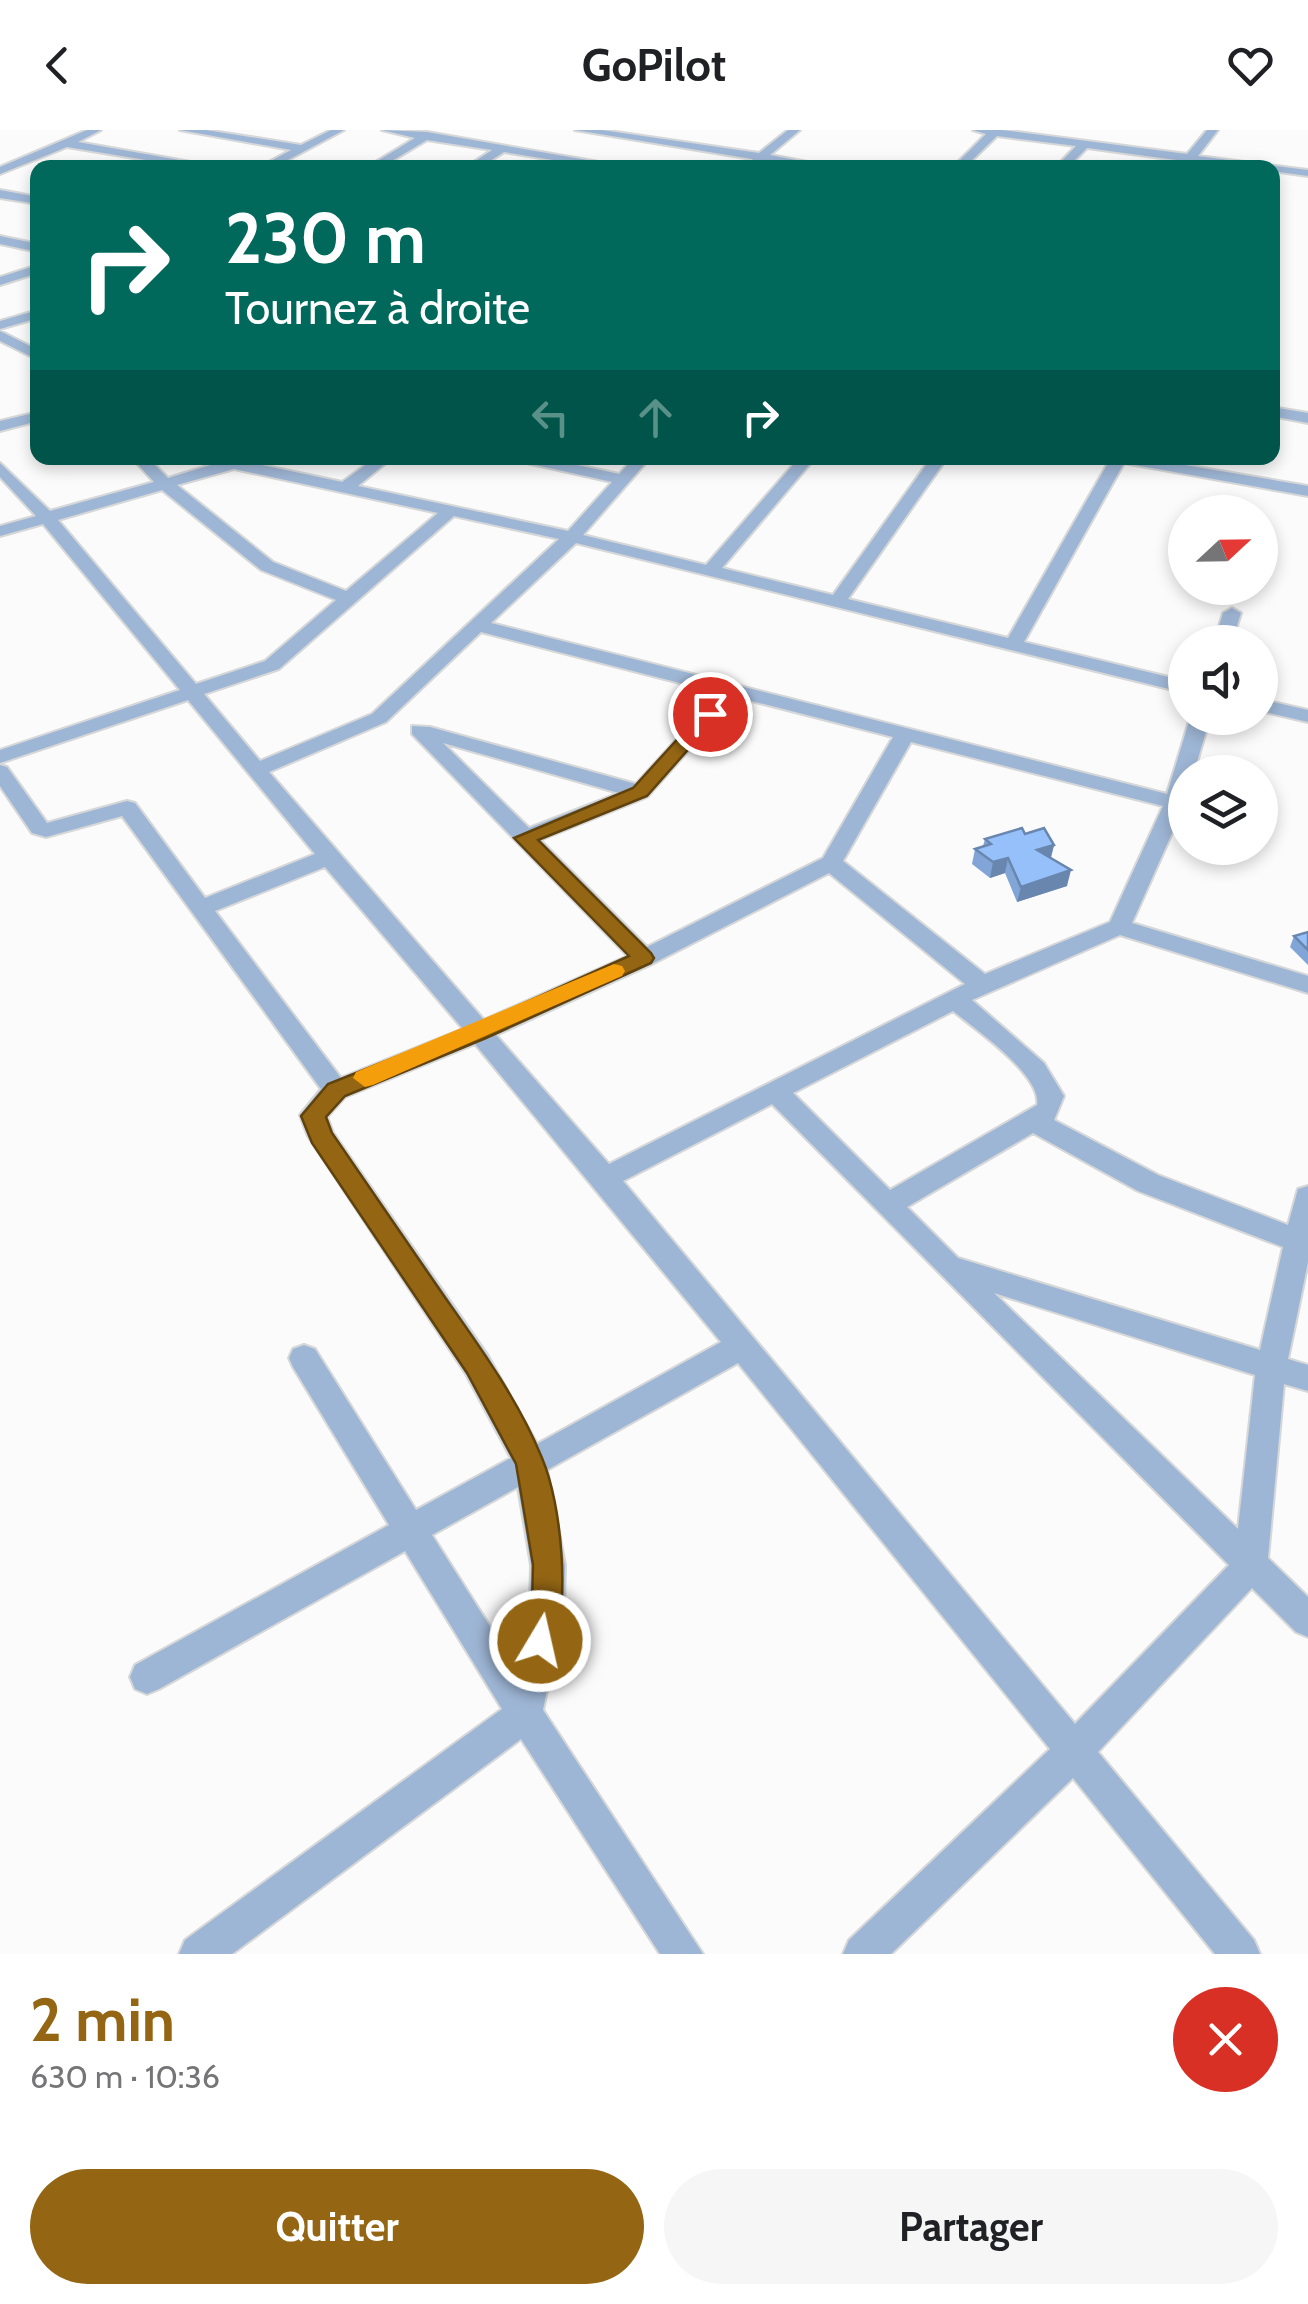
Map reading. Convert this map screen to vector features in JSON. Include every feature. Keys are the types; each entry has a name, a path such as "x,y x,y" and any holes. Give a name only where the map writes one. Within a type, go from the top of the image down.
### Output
{"street":[{"path":"0,171 96,130"},
{"path":"184,130 301,148"},
{"path":"278,160 339,130"},
{"path":"388,130 431,133 579,160"},
{"path":"580,130 786,160"},
{"path":"774,130 793,131"},
{"path":"978,130 1206,160"},
{"path":"1190,158 1213,130"},
{"path":"757,160 793,131"},
{"path":"965,160 996,131"},
{"path":"385,160 431,133"},
{"path":"599,143 612,134"},
{"path":"65,143 169,160"},
{"path":"1068,160 1084,144"},
{"path":"483,160 502,148"},
{"path":"573,159 586,151"},
{"path":"0,160 30,166"},
{"path":"1280,169 1308,173"},
{"path":"0,194 30,200"},
{"path":"0,240 30,246"},
{"path":"0,281 30,272"},
{"path":"0,326 30,317"},
{"path":"0,335 30,352"},
{"path":"1280,413 1308,418"},
{"path":"0,426 30,418"},
{"path":"147,465 267,566 350,599"},
{"path":"0,531 227,465"},
{"path":"255,465 572,537 1168,683"},
{"path":"345,488 375,465"},
{"path":"556,465 621,479"},
{"path":"256,770 380,718 572,537 635,465"},
{"path":"709,572 802,465"},
{"path":"836,604 934,465"},
{"path":"1014,645 1115,465"},
{"path":"1159,465 1308,491"},
{"path":"0,468 48,518 256,770 605,1178 1240,1954"},
{"path":"0,757 272,665 450,511"},
{"path":"1228,625 1232,613"},
{"path":"476,625 1168,801"},
{"path":"524,838 640,792 733,689"},
{"path":"1278,709 1308,716"},
{"path":"380,718 640,792"},
{"path":"419,730 644,958"},
{"path":"199,1954 525,1714 547,1605 548,1565 530,1462 477,1365 321,1136 313,1116 336,1090 478,1033 644,958 830,863 906,733"},
{"path":"0,771 40,828 46,830 115,808 127,808 336,1090"},
{"path":"1119,927 1168,817"},
{"path":"202,907 330,857"},
{"path":"830,863 982,985"},
{"path":"605,1178 982,985 1119,927 1308,985"},
{"path":"886,1205 1046,1113 1052,1100 1050,1087 956,1000"},
{"path":"777,1093 947,1266 1308,1620"},
{"path":"1033,1121 1148,1182 1298,1241"},
{"path":"862,1954 1075,1750 1251,1565 1271,1367 1308,1197"},
{"path":"947,1266 1308,1378"},
{"path":"147,1678 741,1346"},
{"path":"304,1358 525,1714 683,1954"}],"building":[{"path":"1022,828 1025,834 1044,828 1054,845 1037,850 1071,870 1021,887 1008,858 993,862 975,849 991,844 985,839"},
{"path":"1308,932 1308,950 1294,936"}],"slow traffic":[{"path":"365,1078 478,1033 614,971"}],"route":[{"path":"540,1641 547,1605 548,1565 530,1462 477,1365 321,1136 313,1116 336,1090 478,1033 644,958 524,838 640,792 710,714"}]}
